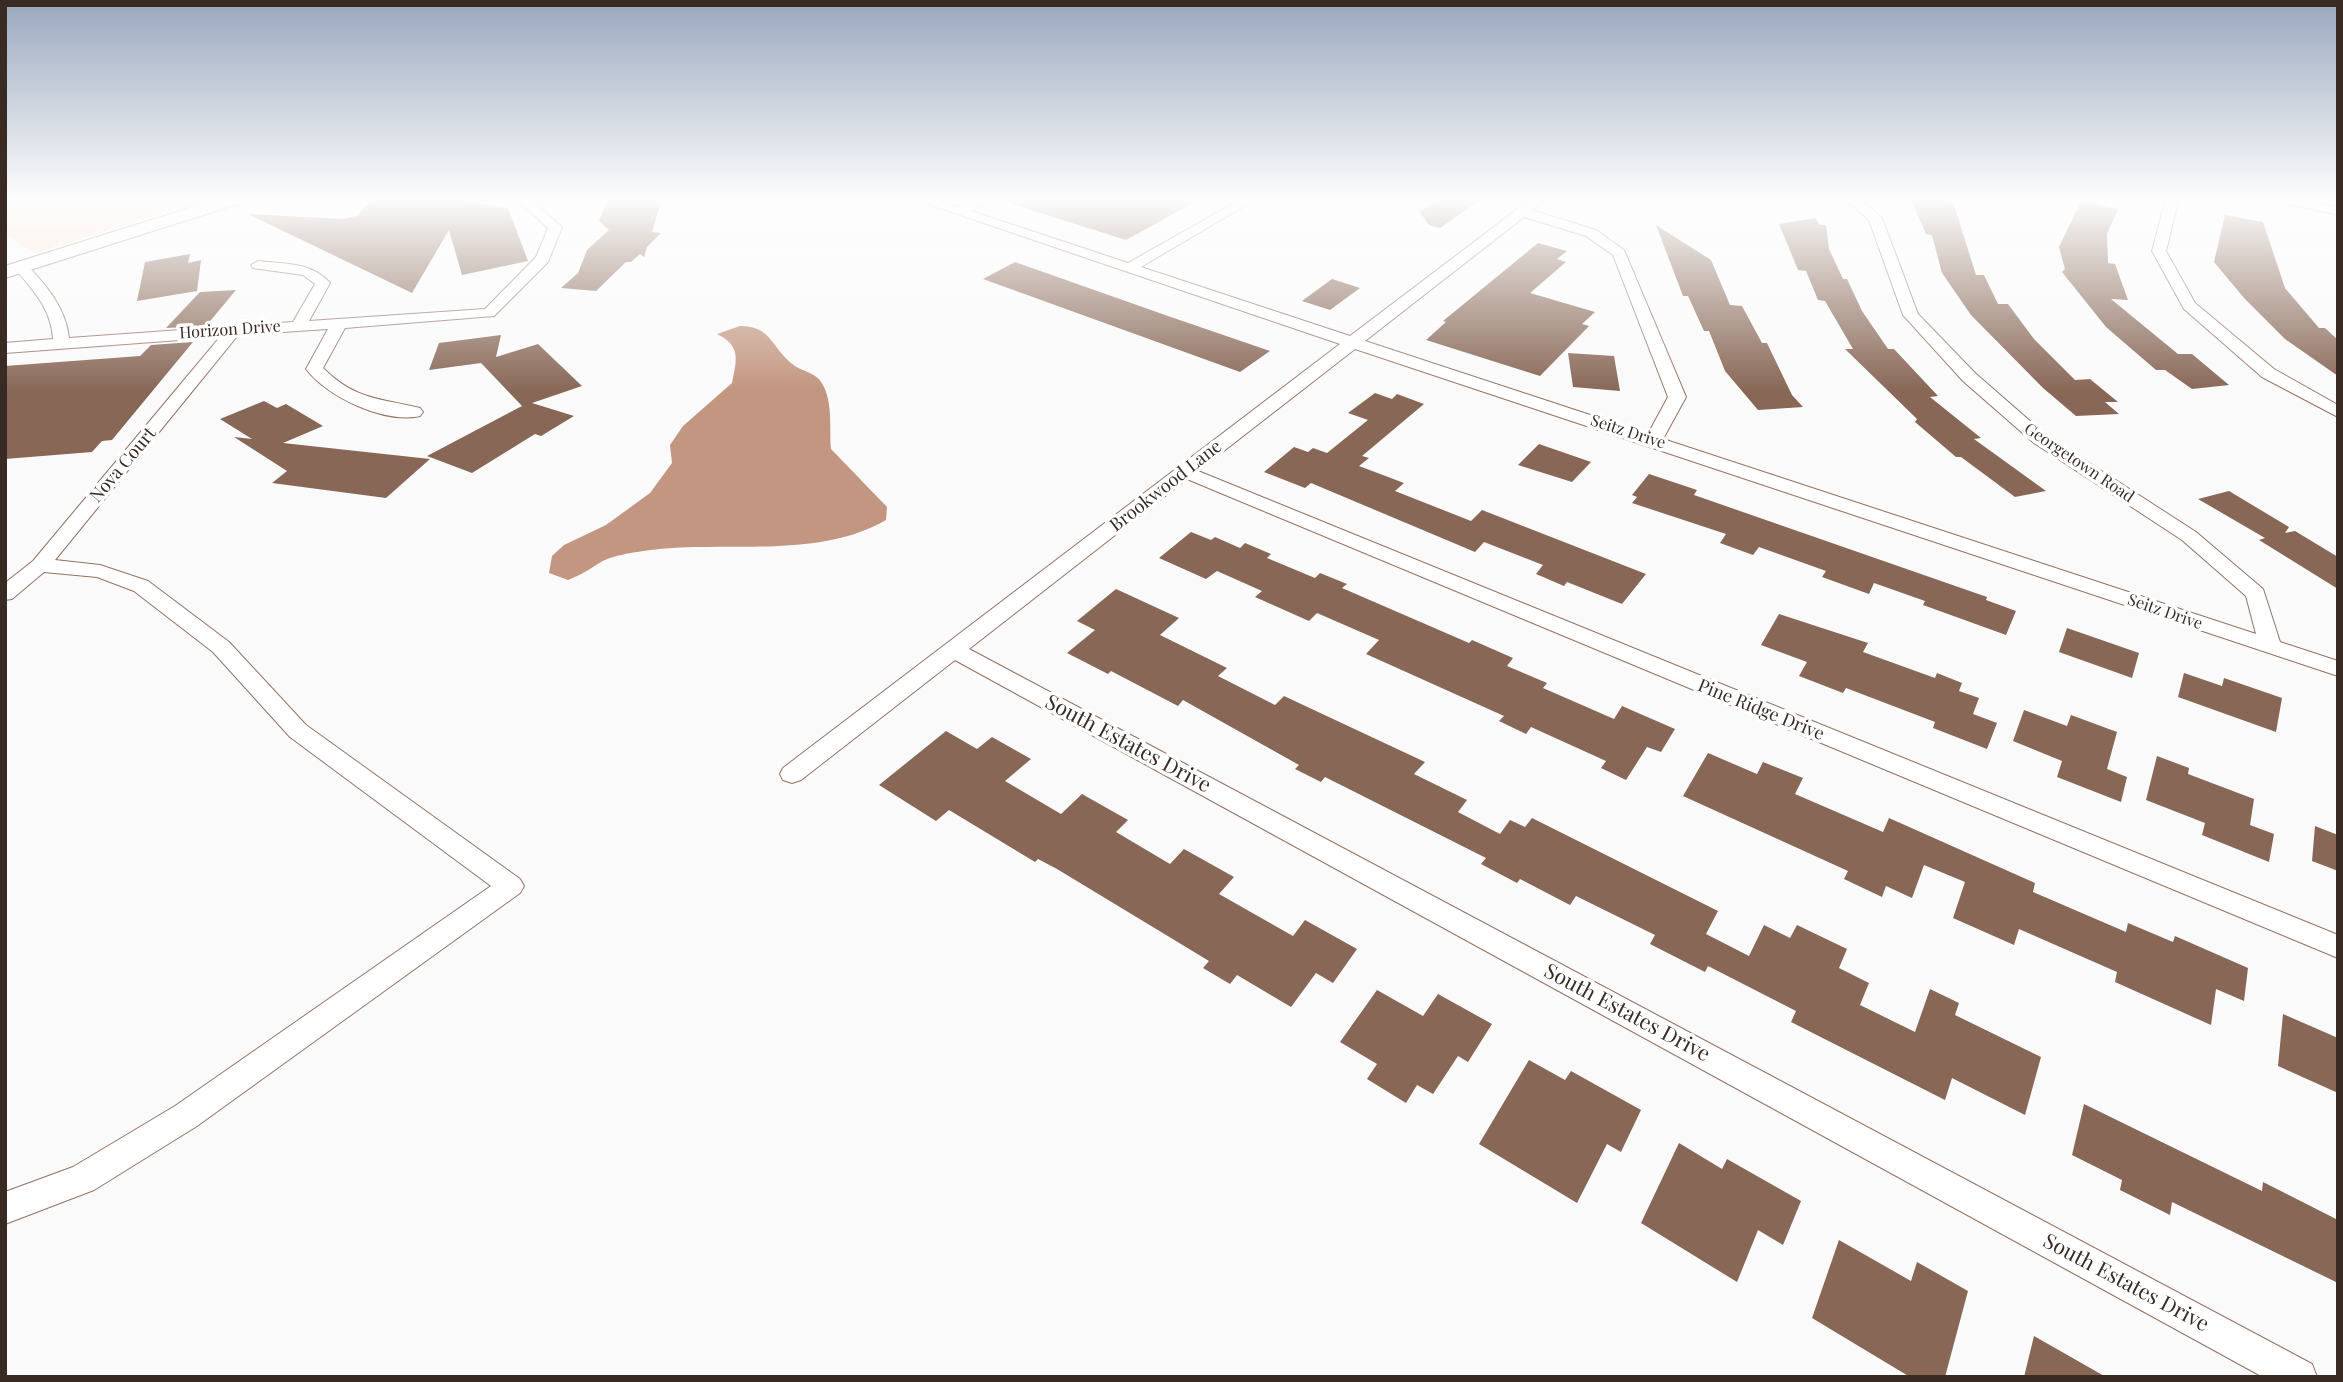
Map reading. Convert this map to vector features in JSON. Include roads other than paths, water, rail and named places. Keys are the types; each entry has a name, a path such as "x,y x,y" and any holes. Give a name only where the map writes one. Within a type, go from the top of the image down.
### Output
{"street":[{"name":"Horizon Drive","path":"61,343 489,313 540,262"},
{"name":"Seitz Drive","path":"1113,262 2338,669"},
{"path":"1130,268 1140,262"},
{"name":"Brookwood Lane","path":"792,774 1457,262"},
{"path":"1623,262 1677,397 1654,440"},
{"name":"Georgetown Road","path":"1891,262 1911,315 1969,377 2040,439 2189,536 2256,594 2270,647"},
{"path":"2164,262 2189,306 2268,373 2338,412"},
{"path":"5,348 61,343 61,324 43,289 10,265"},
{"path":"258,265 307,271 323,283 299,325"},
{"path":"339,324 314,369 333,390 362,404 414,412"},
{"name":"Nova Court","path":"5,594 40,565 234,330"},
{"name":"Pine Ridge Drive","path":"1185,472 2338,947"},
{"path":"5,1208 83,1179 186,1116 511,886 298,731 221,647 141,586 100,571 40,565"},
{"name":"South Estates Drive","path":"954,650 2300,1377"}]}
